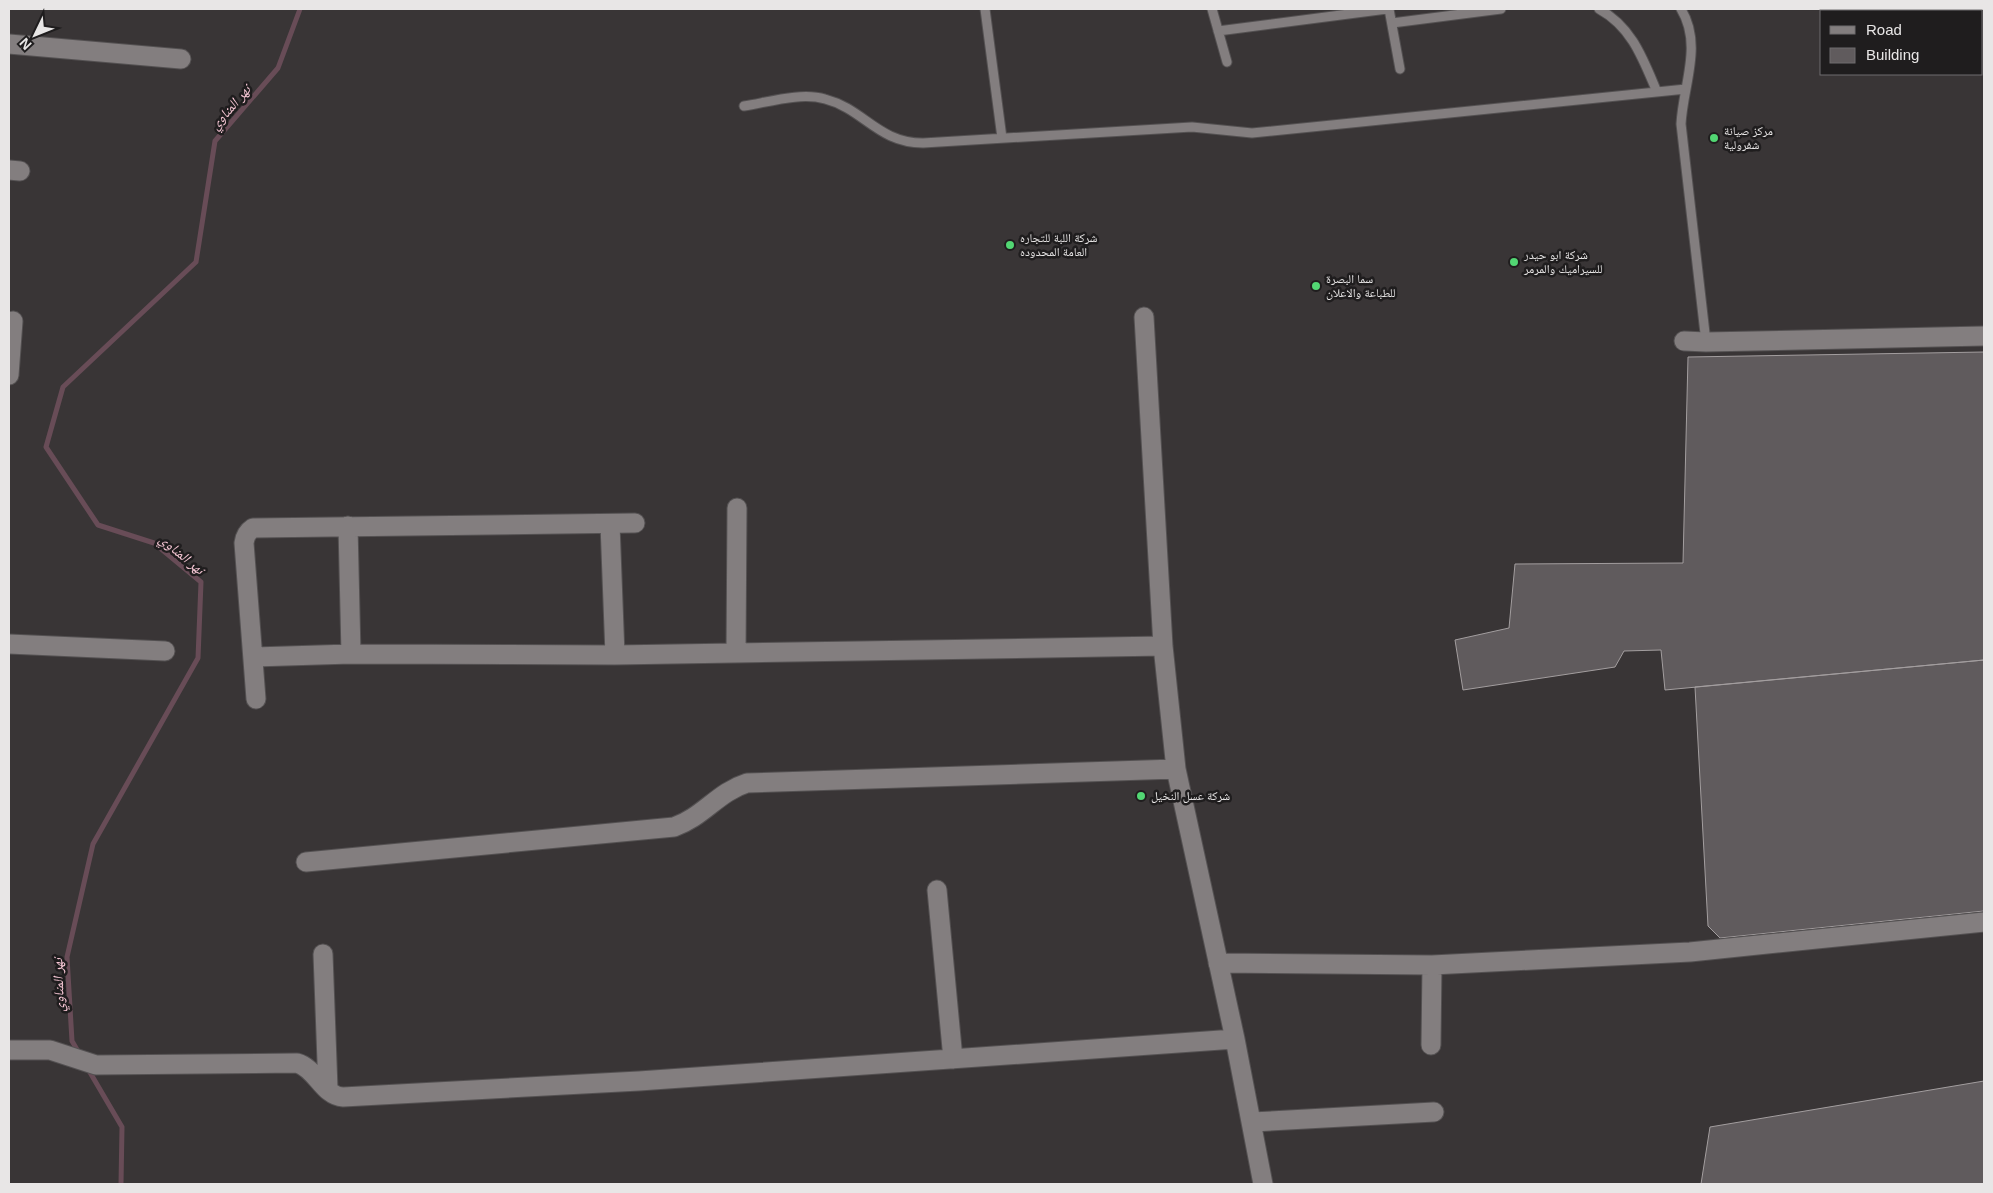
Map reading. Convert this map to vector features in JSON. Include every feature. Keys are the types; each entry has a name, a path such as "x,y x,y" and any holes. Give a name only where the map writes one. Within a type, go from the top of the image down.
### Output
{"street":[{"path":"9,44 181,59"},
{"path":"1144,318 1163,646 1176,769 1235,1039 1263,1184"},
{"path":"9,375 13,320"},
{"path":"1684,341 1984,336"},
{"path":"736,653 737,508"},
{"path":"256,699 244,543 244,537 253,528 635,523"},
{"path":"610,524 615,655"},
{"path":"348,526 351,654"},
{"path":"9,644 165,650"},
{"path":"253,657 351,654 615,655 1163,646"},
{"path":"306,862 674,826 696,817 730,790 747,783 1176,769"},
{"path":"937,890 953,1059"},
{"path":"1218,963 1432,965 1690,952 1984,922"},
{"path":"323,954 328,1089"},
{"path":"1430,1045 1432,965"},
{"path":"9,1050 50,1050 96,1065 297,1063 310,1068 333,1094 343,1097 639,1081 1235,1039"},
{"path":"1252,1122 1434,1112"}],"lane":[{"path":"985,9 1002,138"},
{"path":"1212,9 1227,62"},
{"path":"1218,31 1388,9 1400,69"},
{"path":"1392,23 1501,9"},
{"path":"1599,9 1615,20 1633,40 1640,51 1657,92"},
{"path":"1681,9 1691,34 1692,55 1681,124 1706,342"},
{"path":"744,106 796,98 824,98 837,102 883,134 902,142 922,143 1197,127 1252,133 1686,89"}],"building":[{"path":"1984,352 1984,660 1665,690 1661,650 1624,651 1615,667 1463,690 1455,640 1509,628 1515,564 1683,563 1688,357"},
{"path":"1984,660 1984,911 1720,938 1708,926 1695,687"},
{"path":"1984,1081 1984,1184 1701,1184 1710,1127"}],"waterway":[{"name":"نهر المناوي","path":"79,1053 72,1041 67,957 93,844 198,658 201,582 154,543 98,525 46,447 63,387 196,262 215,141 278,68 300,9"},
{"name":"نهر المناوي","path":"88,1069 122,1127 121,1184"}],"place":[{"name":"مركز صيانة شفرولية","path":"1714,138"},
{"name":"شركة اللبة للتجاره العامة المحدوده","path":"1010,245"},
{"name":"شركة ابو حيدر للسيراميك والمرمر","path":"1514,262"},
{"name":"سما البصرة للطباعة والاعلان","path":"1316,286"},
{"name":"شركة عسل النخيل","path":"1141,796"}]}
